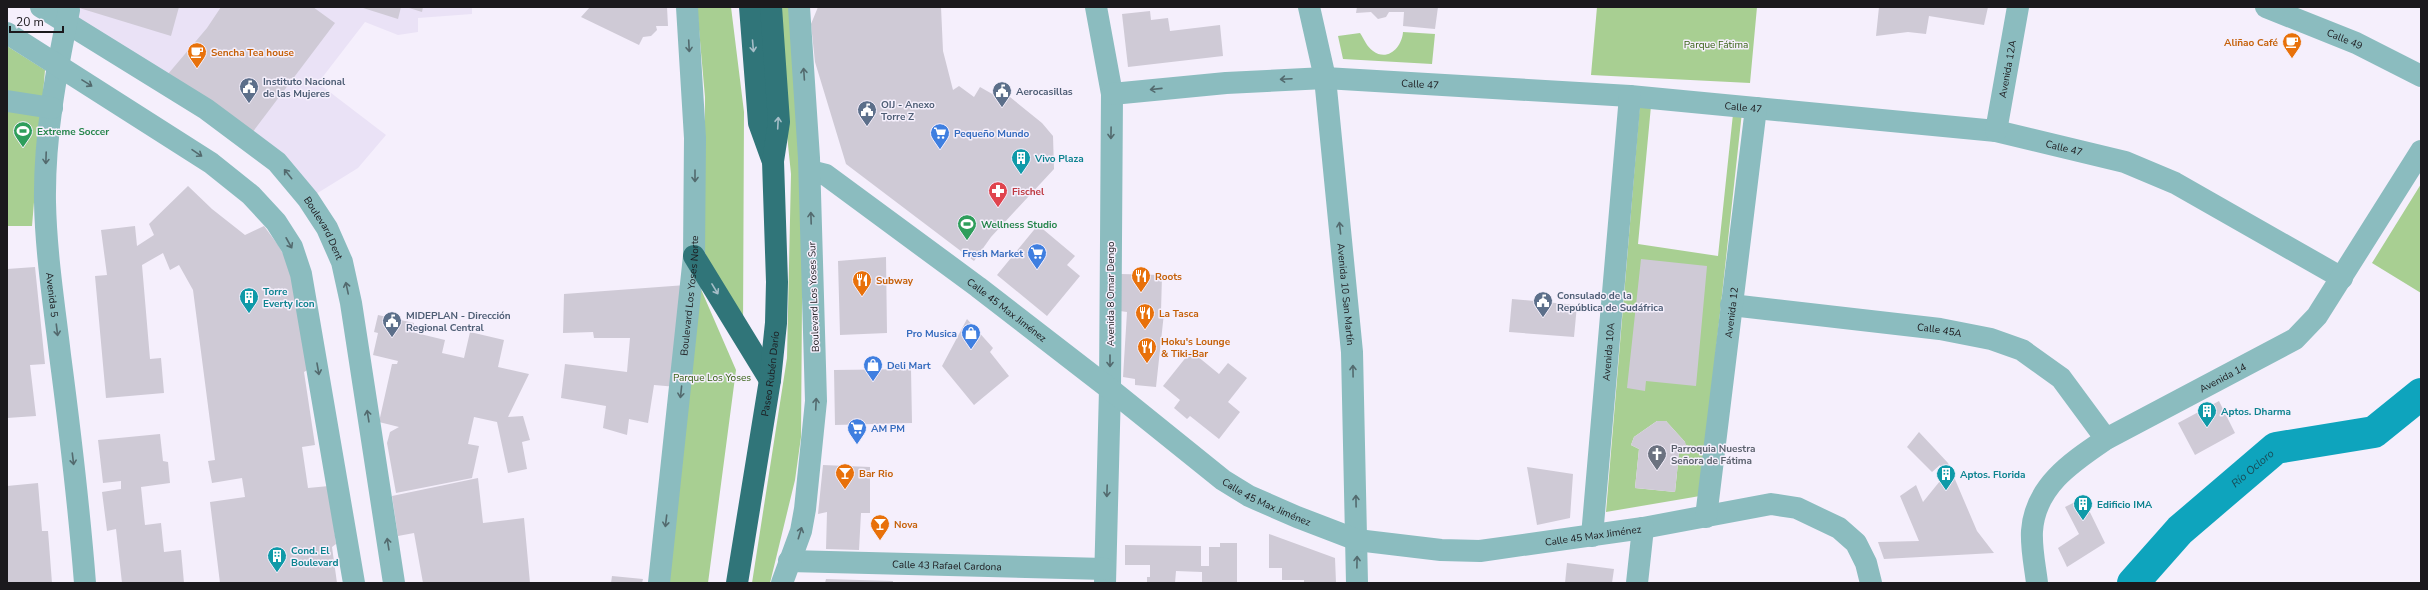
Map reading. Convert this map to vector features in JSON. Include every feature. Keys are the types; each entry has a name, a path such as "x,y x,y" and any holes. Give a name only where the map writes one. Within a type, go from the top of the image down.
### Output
{"highway":[{"name":"Paseo Rubén Darío","path":"750,7 759,123 773,161"},
{"name":"Paseo Rubén Darío","path":"737,583 770,380 776,323 777,282 773,161 779,122 771,7"},
{"path":"694,256 770,380"}],"street":[{"name":"Boulevard Dent","path":"41,7 68,15 206,109 277,162 308,199 327,228 342,262 351,303 394,583"},
{"name":"Boulevard Los Yoses Norte","path":"659,583 694,256 695,138 687,7"},
{"name":"Boulevard Los Yoses Sur","path":"782,583 800,531 805,509 816,401 810,171 799,7"},
{"name":"Avenida 8 Omar Dengo","path":"1096,7 1112,94 1110,389 1105,576"},
{"name":"Avenida 10 San Martín","path":"1309,7 1325,78 1352,352 1357,540 1356,583"},
{"name":"Avenida 12A","path":"1996,131 2018,7"},
{"name":"Calle 49","path":"2266,7 2356,43 2421,76"},
{"name":"Avenida 5","path":"68,15 57,64 46,154 47,249 78,498 85,583"},
{"path":"7,32 212,163 251,195 276,222 292,248 301,274 354,583"},
{"name":"Calle 47","path":"1112,94 1226,82 1325,78 1630,96 1996,131 2124,162 2175,183 2342,278"},
{"name":"Avenida 10A","path":"1592,536 1630,96"},
{"path":"7,102 52,108"},
{"name":"Avenida 12","path":"1706,517 1756,108"},
{"name":"Avenida 14","path":"2037,583 2032,533 2034,513 2047,486 2077,458 2106,439 2294,339 2317,316 2421,151"},
{"name":"Calle 45 Max Jiménez","path":"810,171 826,175 864,202 1110,389 1223,480 1249,496 1357,540 1441,550 1480,551 1643,528 1771,504 1797,508 1839,528 1856,543 1866,563 1871,583"},
{"name":"Calle 45A","path":"1731,305 1940,329 1991,339 2022,350 2061,378 2106,439"},
{"path":"1637,583 1643,528"},
{"name":"Calle 43 Rafael Cardona","path":"789,561 1105,576"}],"shaded area":[{"path":"69,7 472,7 472,14 418,18 418,32 398,35 365,22 318,83 386,135 358,168 308,199 254,143 66,23"}],"green space":[{"path":"697,7 731,7 744,112 743,330 704,251 705,97"},
{"path":"776,7 789,7 803,170 801,437 795,480 770,583 752,583 787,358 791,174 778,47"},
{"name":"Parque Fátima","path":"1597,7 1757,7 1750,83 1591,75"},
{"path":"1403,32 1435,34 1432,64 1343,59 1338,36 1360,33 1367,45 1373,51 1384,55 1389,54 1397,48"},
{"name":"Extreme Soccer","path":"7,46 45,70 32,226 7,226"},
{"path":"1640,103 1742,112 1700,496 1606,512","holes":["1651,106 1733,114 1718,256 1638,244","1657,421 1666,421 1685,442 1679,453 1675,492 1635,488 1639,449 1631,445 1634,437"]},
{"path":"2421,184 2421,293 2372,263"},
{"name":"Parque Los Yoses","path":"700,287 736,370 708,583 666,583"}],"building":[{"path":"76,7 179,7 171,36"},
{"path":"221,7 313,7 335,23 249,137 168,74 207,28"},
{"path":"360,7 401,7 398,19"},
{"path":"406,7 423,7 422,12"},
{"path":"590,7 667,7 668,26 656,26 657,30 651,36 643,37 639,45 581,17"},
{"path":"818,7 941,7 943,51 953,90 959,86 974,97 980,87 1001,99 1005,93 1042,123 1053,136 1054,169 991,237 974,261 846,164 815,62 811,24"},
{"path":"1357,7 1438,7 1435,29 1403,26 1404,12 1389,12 1386,17 1378,19 1371,12 1356,13"},
{"path":"1879,7 1988,7 1984,25 1929,16 1926,34 1908,32 1876,36"},
{"path":"1150,11 1151,20 1168,18 1170,31 1220,25 1223,56 1128,67 1122,14"},
{"path":"188,186 212,209 245,235 264,226 278,245 290,266 311,368 304,372 315,445 302,447 308,488 329,486 336,544 332,547 337,583 220,583 210,502 245,497 242,478 212,483 208,461 215,460 193,290 179,265 170,270 163,253 142,265 150,359 161,358 164,393 106,398 95,276 107,275 101,230 135,226 137,246 154,235 149,224"},
{"name":"Fresh Market","path":"1038,225 1075,256 1067,265 1080,276 1047,316 997,275"},
{"name":"Subway","path":"886,257 887,333 840,335 838,261"},
{"path":"1641,259 1707,266 1696,386 1646,381 1645,391 1627,388"},
{"path":"35,267 45,364 30,365 36,416 7,418 7,269"},
{"path":"1121,274 1162,275 1161,312 1164,313 1156,387 1135,385 1135,379 1123,377 1127,312 1120,311"},
{"path":"686,285 677,387 654,385 648,423 629,419 627,435 603,428 606,406 561,398 565,364 627,372 630,338 594,338 593,332 563,333 564,294"},
{"name":"Consulado de la República de Sudáfrica","path":"1512,299 1577,305 1574,337 1509,332"},
{"path":"378,315 414,323 412,332 445,340 442,353 464,358 470,332 504,340 498,367 529,374 508,417 523,416 530,440 522,442 527,469 508,473 497,422 474,417 468,444 479,446 472,478 396,493 387,443 390,432 399,427 379,422 392,364 397,364 398,361 373,355 378,333 374,332"},
{"path":"967,319 993,348 990,352 1009,376 974,405 942,366"},
{"path":"1191,351 1219,374 1228,363 1247,378 1228,402 1240,412 1219,439 1190,416 1187,419 1174,408 1180,400 1163,386"},
{"path":"911,369 912,423 835,425 834,370"},
{"name":"Aptos. Dharma","path":"2219,401 2235,433 2195,455 2178,423"},
{"name":"Parroquia Nuestra Señora de Fátima","path":"1657,421 1666,421 1685,442 1690,454 1679,453 1675,492 1635,488 1639,449 1631,445 1634,437"},
{"name":"Aptos. Florida","path":"1919,432 1948,463 1977,531 1994,553 1884,559 1878,542 1919,541 1900,496 1916,485 1923,502 1944,476 1940,465 1932,472 1907,447"},
{"path":"160,434 163,461 168,462 170,483 141,487 145,525 161,523 164,552 181,550 184,583 122,583 116,529 107,531 102,492 121,489 121,481 103,483 98,440"},
{"name":"Bar Rio","path":"823,465 870,467 870,513 861,513 859,550 826,549 827,512 818,514"},
{"path":"1527,467 1573,474 1570,518 1537,525"},
{"path":"478,478 483,523 524,518 530,583 423,583 414,533 398,536 392,496"},
{"path":"38,483 42,531 48,531 52,583 7,583 7,486"},
{"name":"Edificio IMA","path":"2083,498 2105,543 2067,567 2058,548 2079,534 2065,507"},
{"path":"1269,534 1335,558 1336,583 1304,583 1304,580 1282,580 1282,568 1269,568"},
{"path":"1220,543 1237,543 1237,583 1202,583 1202,572 1176,571 1175,583 1147,583 1147,577 1150,577 1150,565 1125,565 1125,545 1201,546 1201,566 1209,566 1209,547 1220,547"},
{"path":"1567,563 1614,569 1612,583 1565,583"},
{"path":"612,576 643,579 642,583 611,583"},
{"path":"826,579 893,581 893,583 825,583"}],"waterway":[{"name":"Río Ocloro","path":"2133,583 2180,530 2276,448 2374,432 2421,394"}],"place":[{"name":"Aliñao Café","path":"2292,59"},
{"name":"Sencha Tea house","path":"197,69"},
{"name":"Instituto Nacional de las Mujeres","path":"249,104"},
{"name":"Aerocasillas","path":"1002,108"},
{"name":"OIJ - Anexo Torre Z","path":"867,127"},
{"name":"Extreme Soccer","path":"23,148"},
{"name":"Pequeño Mundo","path":"940,150"},
{"name":"Vivo Plaza","path":"1021,175"},
{"name":"Fischel","path":"998,208"},
{"name":"Wellness Studio","path":"967,241"},
{"name":"Fresh Market","path":"1037,270"},
{"name":"Roots","path":"1141,293"},
{"name":"Subway","path":"862,297"},
{"name":"Torre Everty Icon","path":"249,314"},
{"name":"Consulado de la República de Sudáfrica","path":"1543,318"},
{"name":"La Tasca","path":"1145,330"},
{"name":"MIDEPLAN - Dirección Regional Central","path":"392,338"},
{"name":"Pro Musica","path":"971,350"},
{"name":"Hoku's Lounge & Tiki-Bar","path":"1147,364"},
{"name":"Deli Mart","path":"873,382"},
{"name":"Aptos. Dharma","path":"2207,428"},
{"name":"AM PM","path":"857,445"},
{"name":"Parroquia Nuestra Señora de Fátima","path":"1657,471"},
{"name":"Bar Rio","path":"845,490"},
{"name":"Aptos. Florida","path":"1946,491"},
{"name":"Edificio IMA","path":"2083,521"},
{"name":"Nova","path":"880,541"},
{"name":"Cond. El Boulevard","path":"277,573"}]}
